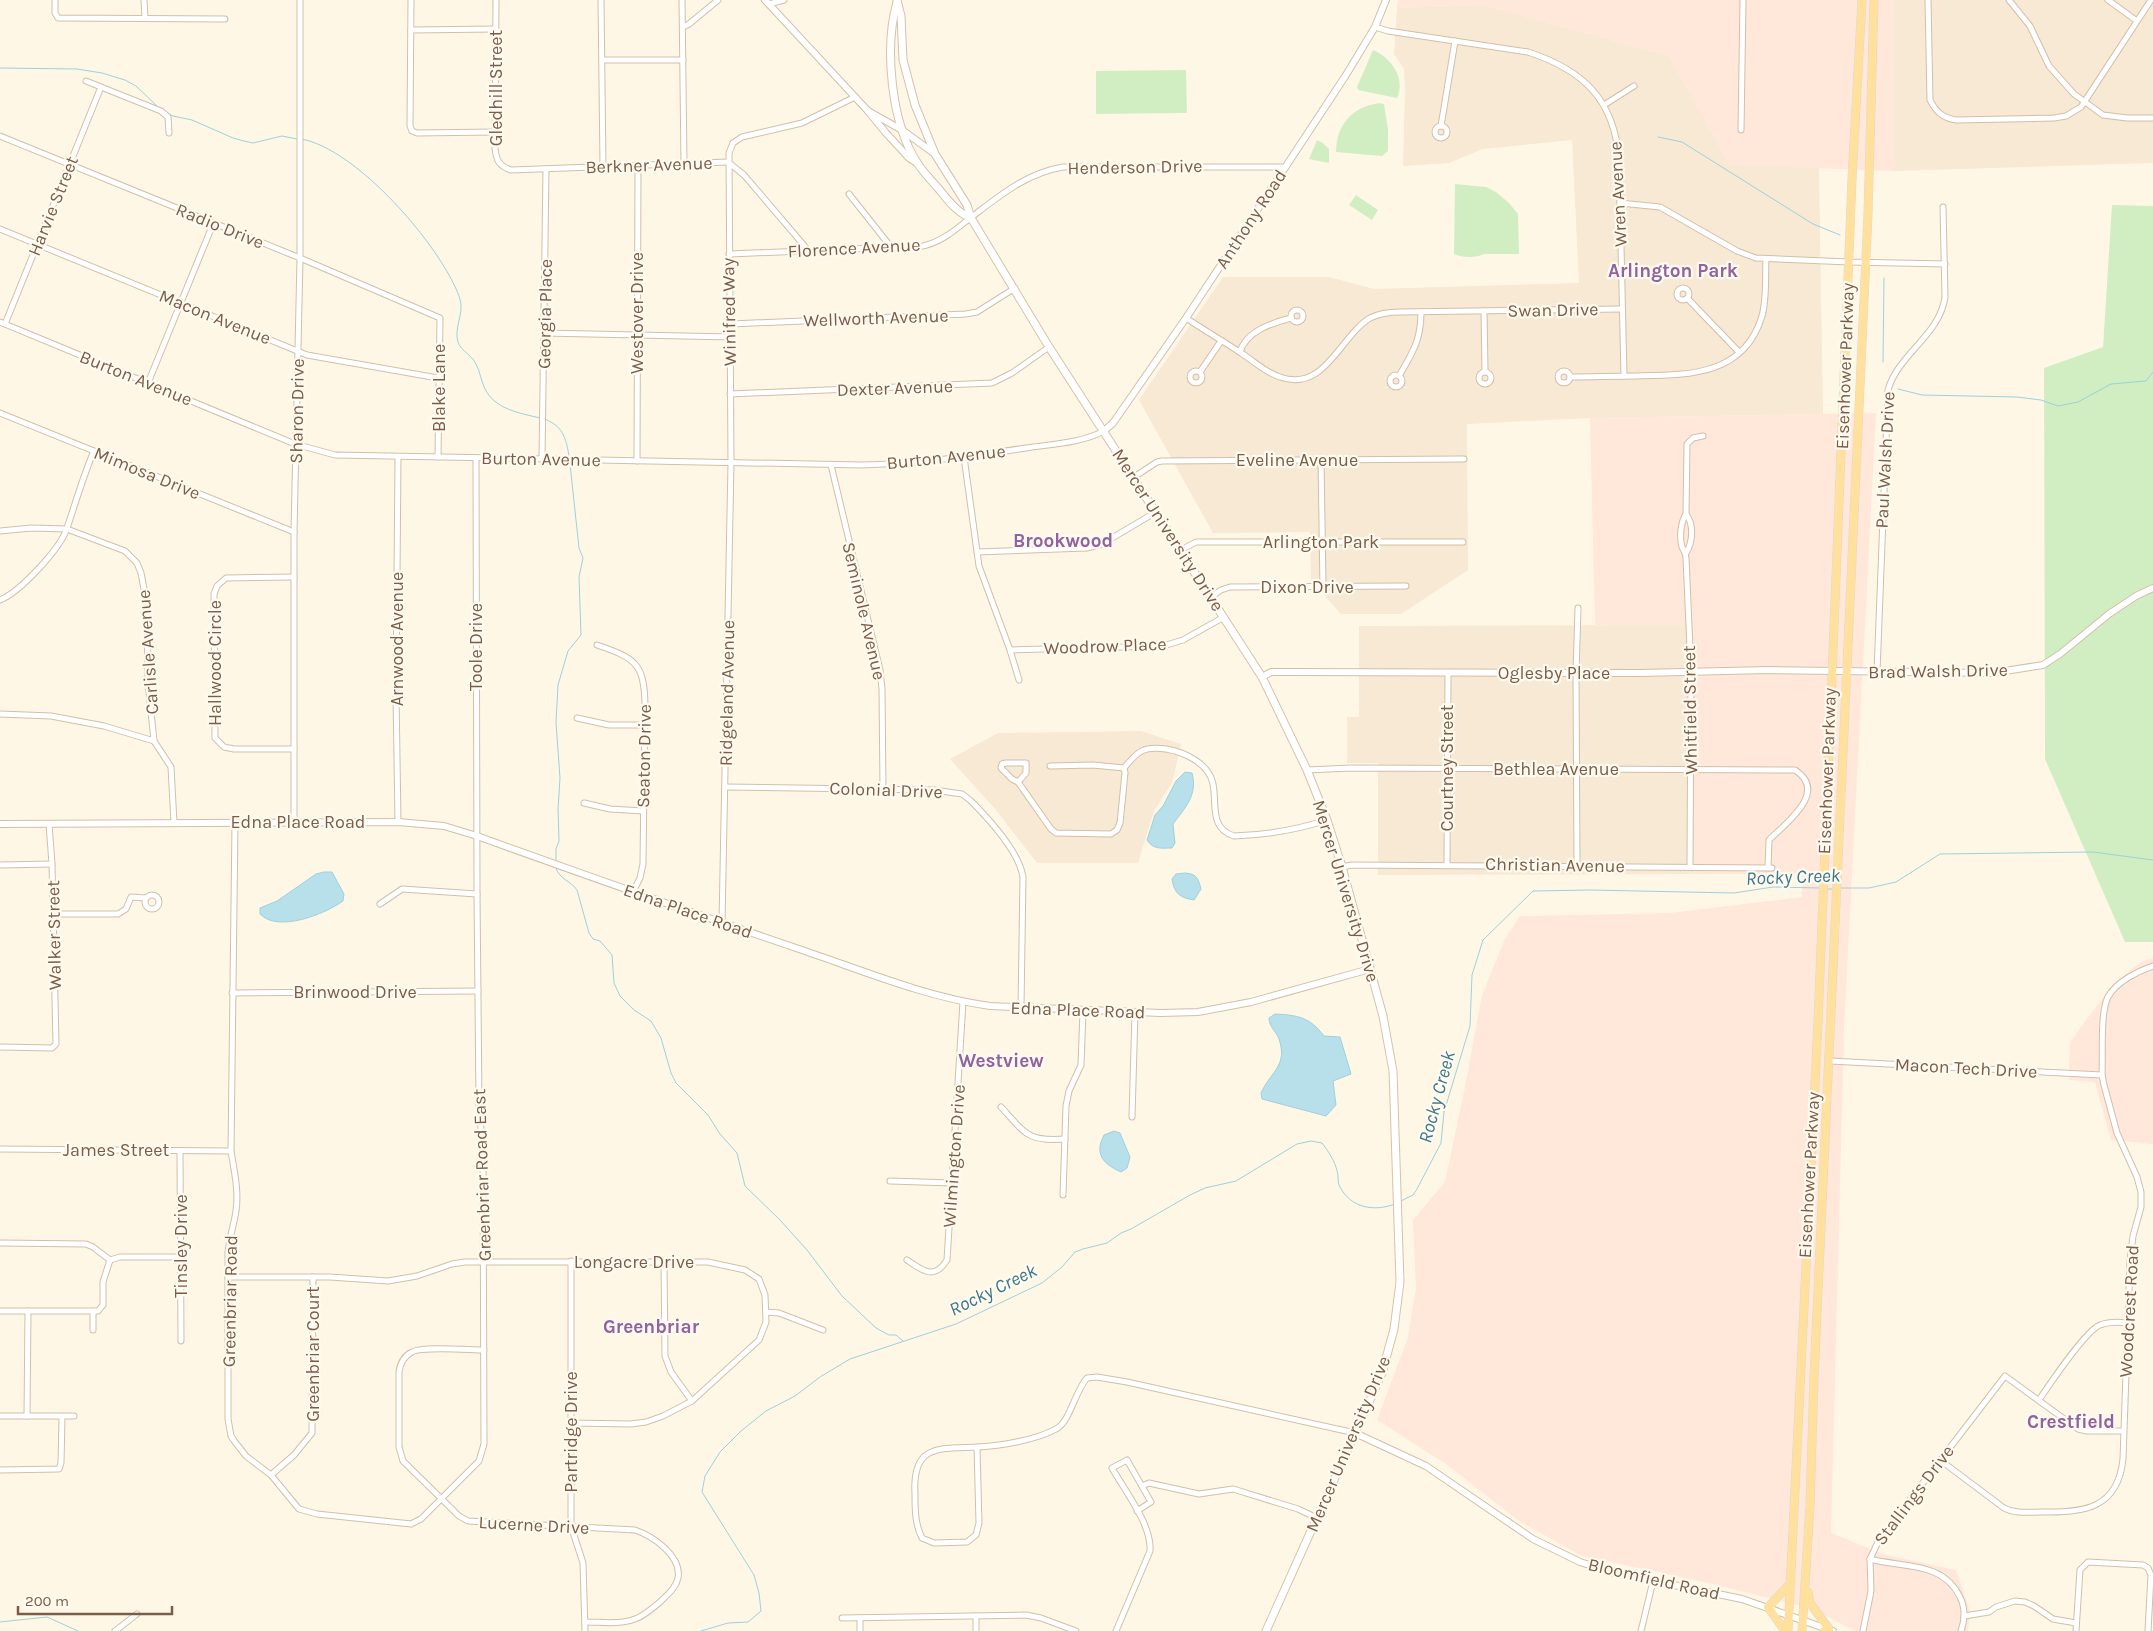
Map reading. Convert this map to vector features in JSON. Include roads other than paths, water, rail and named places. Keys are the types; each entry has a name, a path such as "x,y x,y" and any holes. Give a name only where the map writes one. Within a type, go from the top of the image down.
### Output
{"main road":[{"name":"Eisenhower Parkway","path":"1786,1631 1791,1583 1862,0"},
{"name":"Eisenhower Parkway","path":"1802,1631 1806,1584 1848,672 1873,96 1874,0"},
{"name":"Mercer University Drive","path":"897,1 892,18 892,86 902,130 917,163 959,214 971,218"},
{"name":"Mercer University Drive","path":"897,1 901,16 902,47 908,83 914,105 935,154 967,205 971,218 1049,347 1262,677 1307,770 1327,820 1342,867 1392,1054 1400,1231 1400,1282 1394,1329 1382,1373 1266,1631"},
{"path":"1786,1631 1768,1608 1791,1583"},
{"path":"1806,1584 1810,1603 1828,1630"}],"street":[{"path":"55,0 55,13 58,18 225,19"},
{"path":"144,0 144,18"},
{"name":"Sharon Drive","path":"294,822 294,532 300,258 300,0"},
{"path":"411,0 410,126 412,131 417,133 495,132"},
{"name":"Gledhill Street","path":"496,0 495,132 497,160 509,169"},
{"path":"602,0 603,166"},
{"path":"682,0 684,163"},
{"path":"683,27 718,0"},
{"path":"767,2 784,0"},
{"name":"Anthony Road","path":"1104,431 1113,423 1186,318 1284,167 1350,70 1375,27 1386,0"},
{"path":"1741,130 1743,0"},
{"path":"1928,0 1930,100 1939,114 1956,120 2054,118 2073,112 2081,107 2151,0"},
{"path":"2009,0 2030,26 2053,72 2084,102 2093,109 2109,116 2153,118"},
{"path":"2108,0 2137,21"},
{"path":"767,2 909,158 917,163"},
{"name":"Wren Avenue","path":"1375,27 1388,31 1528,52 1548,59 1576,74 1604,105 1614,128 1618,146 1624,376"},
{"path":"411,30 496,29"},
{"path":"1441,126 1455,41"},
{"path":"602,60 683,60"},
{"path":"86,81 161,111 168,117 169,133"},
{"path":"1604,105 1634,86"},
{"name":"Harvie Street","path":"2,323 71,165 101,87"},
{"name":"Berkner Avenue","path":"509,169 728,162 730,149 742,137 802,123 855,97"},
{"path":"868,111 902,130 935,154"},
{"name":"Radio Drive","path":"0,136 300,258 440,318"},
{"path":"728,162 744,175 808,250"},
{"name":"Winifred Way","path":"728,162 731,463"},
{"name":"Westover Drive","path":"637,461 638,165"},
{"name":"Henderson Drive","path":"971,218 1015,184 1054,169 1074,166 1284,167"},
{"name":"Georgia Place","path":"542,459 546,169"},
{"path":"848,194 891,247"},
{"path":"1620,203 1660,207 1747,256 1766,259 1945,264"},
{"name":"Paul Walsh Drive","path":"1876,672 1888,390 1896,370 1939,318 1945,297 1943,207"},
{"name":"Florence Avenue","path":"728,254 933,244 971,218"},
{"path":"148,383 214,224"},
{"name":"Macon Avenue","path":"0,229 307,355 438,378"},
{"path":"1570,378 1700,373 1727,362 1739,352 1755,332 1762,316 1766,259"},
{"name":"Wellworth Avenue","path":"731,324 966,314 986,307 1014,288"},
{"path":"1687,298 1739,352"},
{"name":"Swan Drive","path":"1186,318 1271,373 1285,379 1300,379 1318,373 1358,329 1371,318 1388,312 1622,309"},
{"name":"Swan Drive","path":"1484,311 1485,372"},
{"path":"1399,376 1417,345 1421,330 1421,312"},
{"name":"Blake Lane","path":"438,457 440,318"},
{"path":"1240,352 1251,336 1265,327 1291,318"},
{"name":"Burton Avenue","path":"2,323 295,444 334,455 831,465 896,464 964,457 1092,437 1104,431"},
{"path":"544,333 731,337"},
{"path":"1200,372 1220,341"},
{"name":"Dexter Avenue","path":"730,394 992,383 1012,373 1049,347"},
{"name":"Mimosa Drive","path":"0,413 294,532"},
{"name":"Whitfield Street","path":"1690,866 1691,670 1686,553 1682,546 1681,533 1682,520 1686,514 1687,444 1693,438 1703,436"},
{"path":"0,600 12,593 34,574 67,530 82,478 94,451"},
{"name":"Arnwood Avenue","path":"398,457 396,694 398,822"},
{"path":"964,457 979,566 1019,680"},
{"name":"Toole Drive","path":"476,458 477,836"},
{"name":"Eveline Avenue","path":"1134,477 1157,462 1162,461 1464,459"},
{"path":"1321,460 1323,588"},
{"name":"Ridgeland Avenue","path":"722,923 731,463"},
{"name":"Seminole Avenue","path":"831,465 880,670 882,689 883,789"},
{"path":"977,552 1087,548 1102,544 1156,512"},
{"name":"Whitfield Street","path":"1686,514 1690,519 1691,532 1690,546 1686,553"},
{"name":"Carlisle Avenue","path":"0,531 31,528 67,530 125,551 135,560 141,573 147,604 148,682 154,741 172,767 174,823"},
{"name":"Arlington Park","path":"1181,550 1196,542 1463,542"},
{"name":"Hallwood Circle","path":"294,577 234,577 222,580 216,586 214,594 214,733 217,741 224,747 234,749 294,749"},
{"name":"Dixon Drive","path":"1211,597 1221,590 1230,587 1323,588 1406,586"},
{"name":"Brad Walsh Drive","path":"1848,672 1992,673 2043,664 2060,654 2109,614 2136,596 2153,588"},
{"path":"1577,865 1576,673 1578,608"},
{"name":"Woodrow Place","path":"1010,650 1163,646 1182,640 1224,617"},
{"name":"Seaton Drive","path":"597,644 624,655 637,665 645,688 643,864 640,878 633,892"},
{"name":"Oglesby Place","path":"1262,677 1271,672 1641,673 1691,670 1848,672"},
{"name":"Courtney Street","path":"1447,864 1448,673"},
{"path":"0,714 51,716 104,726 154,741"},
{"path":"577,718 609,725 644,725"},
{"path":"1018,782 1026,773 1026,763 1002,764 1003,772 1018,782 1050,830 1056,833 1112,834 1117,830 1120,823 1124,768 1135,755 1147,749 1175,751 1192,757 1211,778 1214,810 1218,824 1227,834 1234,836 1301,828 1327,820"},
{"path":"1050,766 1085,765 1124,768"},
{"name":"Bethlea Avenue","path":"1307,770 1447,768 1792,770 1802,775 1808,784 1807,799 1801,808 1769,840 1770,868"},
{"name":"Colonial Drive","path":"726,787 934,790 962,794 978,808 1012,851 1021,866 1023,877 1021,1007"},
{"path":"584,803 610,809 643,811"},
{"name":"Edna Place Road","path":"0,824 398,822 444,826 919,990 963,1002 990,1006 1135,1012 1213,1010 1251,1002 1370,969"},
{"name":"Greenbriar Road","path":"235,823 231,1151 237,1198 236,1211 229,1239 228,1277 228,1419 231,1436 246,1456 271,1475 299,1509 317,1514 412,1524 421,1519 442,1498"},
{"name":"Walker Street","path":"0,1047 55,1047 52,864 49,824"},
{"name":"Greenbriar Road East","path":"442,1498 479,1461 484,1444 483,1153 479,1105 477,836"},
{"path":"0,865 52,864"},
{"name":"Christian Avenue","path":"1342,867 1352,865 1447,864 1770,868"},
{"path":"380,904 402,888 477,894"},
{"path":"53,914 118,914 126,910 131,897 146,898"},
{"name":"Woodcrest Road","path":"1940,1460 2009,1510 2022,1512 2081,1511 2092,1507 2108,1497 2117,1483 2122,1468 2131,1248 2141,1207 2141,1192 2137,1177 2117,1133 2102,1075 2105,1010 2108,998 2117,986 2153,966"},
{"name":"Brinwood Drive","path":"232,993 478,991"},
{"name":"Wilmington Drive","path":"907,1260 926,1272 933,1272 943,1267 948,1253 963,1002"},
{"path":"1063,1195 1067,1099 1081,1065 1083,1011"},
{"path":"1132,1117 1135,1012"},
{"name":"Macon Tech Drive","path":"1830,1062 2102,1075"},
{"path":"1002,1106 1030,1137 1051,1140 1065,1139"},
{"name":"James Street","path":"0,1149 231,1151"},
{"name":"Tinsley Drive","path":"180,1151 181,1341"},
{"path":"890,1181 952,1183"},
{"path":"0,1243 86,1244 110,1260"},
{"path":"110,1260 120,1257 181,1257"},
{"path":"0,1312 98,1311 103,1305 103,1282 110,1260"},
{"name":"Longacre Drive","path":"228,1277 398,1280 457,1262 484,1261 708,1262 725,1264 754,1274 763,1286 766,1312 765,1329 759,1340 692,1401 646,1422 571,1423"},
{"name":"Partridge Drive","path":"571,1262 571,1526 583,1563 585,1631"},
{"path":"664,1262 665,1356 671,1372 692,1401"},
{"name":"Greenbriar Court","path":"271,1475 294,1455 312,1433 313,1277"},
{"path":"27,1416 28,1311"},
{"path":"92,1311 93,1330"},
{"path":"766,1312 779,1313 823,1330"},
{"path":"2123,1431 2082,1430 2073,1426 2039,1400 2076,1350 2096,1327 2105,1324 2127,1323"},
{"name":"Lucerne Drive","path":"484,1350 418,1350 406,1357 400,1367 400,1452 403,1461 459,1516 468,1521 635,1530 647,1534 666,1550 678,1569 678,1579 674,1588 643,1615 623,1622 585,1622"},
{"name":"Stallings Drive","path":"1863,1631 1870,1591 1870,1558 1879,1540 2005,1376 2039,1400"},
{"path":"977,1447 979,1522 976,1535 967,1542 934,1543 922,1538 916,1528 914,1486 916,1469 923,1457 937,1449 956,1446 1000,1445 1057,1429 1066,1418 1081,1385 1087,1378 1097,1377 1127,1382 1355,1433"},
{"path":"0,1416 74,1416"},
{"path":"0,1470 56,1469 61,1466 62,1416"},
{"name":"Bloomfield Road","path":"1355,1433 1409,1456 1533,1539 1551,1548 1604,1570 1742,1600 1828,1630"},
{"path":"1116,1631 1150,1551 1151,1538 1112,1468 1127,1460 1151,1502 1137,1510"},
{"path":"1142,1486 1149,1482 1200,1494 1233,1489 1298,1509 1317,1518"},
{"path":"1870,1558 1927,1569 1943,1575 1958,1592 1963,1606 1964,1616 1961,1631"},
{"path":"2076,1631 2080,1570 2088,1562 2143,1565 2148,1568 2151,1575 2148,1631"},
{"path":"1641,1631 1653,1580"},
{"path":"1964,1616 1989,1612 1996,1607 2015,1601 2025,1602 2034,1606 2053,1619 2076,1623"},
{"path":"115,1631 137,1614"},
{"path":"976,1616 976,1631"},
{"path":"842,1618 1035,1616 1076,1631"},
{"path":"860,1618 860,1631"}],"water":[{"path":"1185,772 1192,773 1193,788 1189,801 1173,824 1175,843 1172,848 1155,847 1147,840 1155,815 1163,806 1176,781"},
{"path":"332,872 344,894 343,901 325,911 302,920 278,922 260,914 260,908 277,901 316,874"},
{"path":"1176,874 1192,874 1199,882 1201,889 1194,900 1178,894 1173,884 1172,879"},
{"path":"1275,1014 1302,1018 1314,1025 1324,1036 1340,1037 1351,1074 1333,1081 1336,1105 1326,1116 1262,1099 1261,1093 1277,1068 1281,1056 1279,1039 1269,1021 1269,1018"},
{"path":"1114,1131 1120,1133 1130,1157 1127,1168 1121,1172 1109,1166 1100,1153 1104,1135"}],"waterway":[{"path":"0,68 77,69 102,73 125,80 136,86 158,107"},
{"path":"165,112 173,116 192,120 233,138 253,143 282,136 297,139"},
{"path":"1658,137 1682,142 1813,224 1840,235"},
{"path":"301,139 323,146 346,160 370,179 415,226 434,251 459,296 461,312 457,332 458,342 476,364 489,396 501,406 540,418"},
{"path":"1883,362 1884,278"},
{"path":"1898,389 1922,395 2017,397 2041,400 2058,406 2078,402 2111,384 2146,381 2153,372"},
{"path":"544,419 559,428 566,443 569,456"},
{"path":"556,861 556,849 559,841 558,809 560,778 556,723 558,685 568,651 581,635 579,577 583,558 579,548 570,464"},
{"name":"Rocky Creek","path":"1841,888 1869,888 1896,882 1940,854 2093,852 2153,860"},
{"path":"556,868 560,875 577,890 589,933 593,939 600,941 612,955 614,983 620,996 634,1010 651,1021 661,1038 671,1073 676,1083 708,1115 720,1134 737,1153 745,1186 807,1250 842,1296 876,1328 889,1335 896,1335 903,1341"},
{"name":"Rocky Creek","path":"1401,1201 1413,1195 1441,1143 1444,1112 1470,1026 1472,975 1483,940 1533,891 1590,890 1734,893 1773,887 1820,888"},
{"name":"Rocky Creek","path":"1826,889 1835,889"},
{"name":"Rocky Creek","path":"701,1631 728,1623 748,1622 761,1611 754,1575 702,1492 705,1476 720,1452 741,1431 766,1411 795,1396 820,1377 850,1359 956,1324 1042,1283 1062,1267 1075,1252 1107,1243 1121,1233 1205,1188 1236,1181 1297,1144 1311,1141 1322,1143 1335,1164 1340,1187 1350,1200 1371,1208 1395,1204"},
{"path":"0,1622 47,1617 78,1631"}],"district":[{"name":"Arlington Park","path":"1673,271"},
{"name":"Brookwood","path":"1063,541"},
{"name":"Westview","path":"1001,1061"},
{"name":"Greenbriar","path":"651,1327"},
{"name":"Crestfield","path":"2071,1422"}]}
